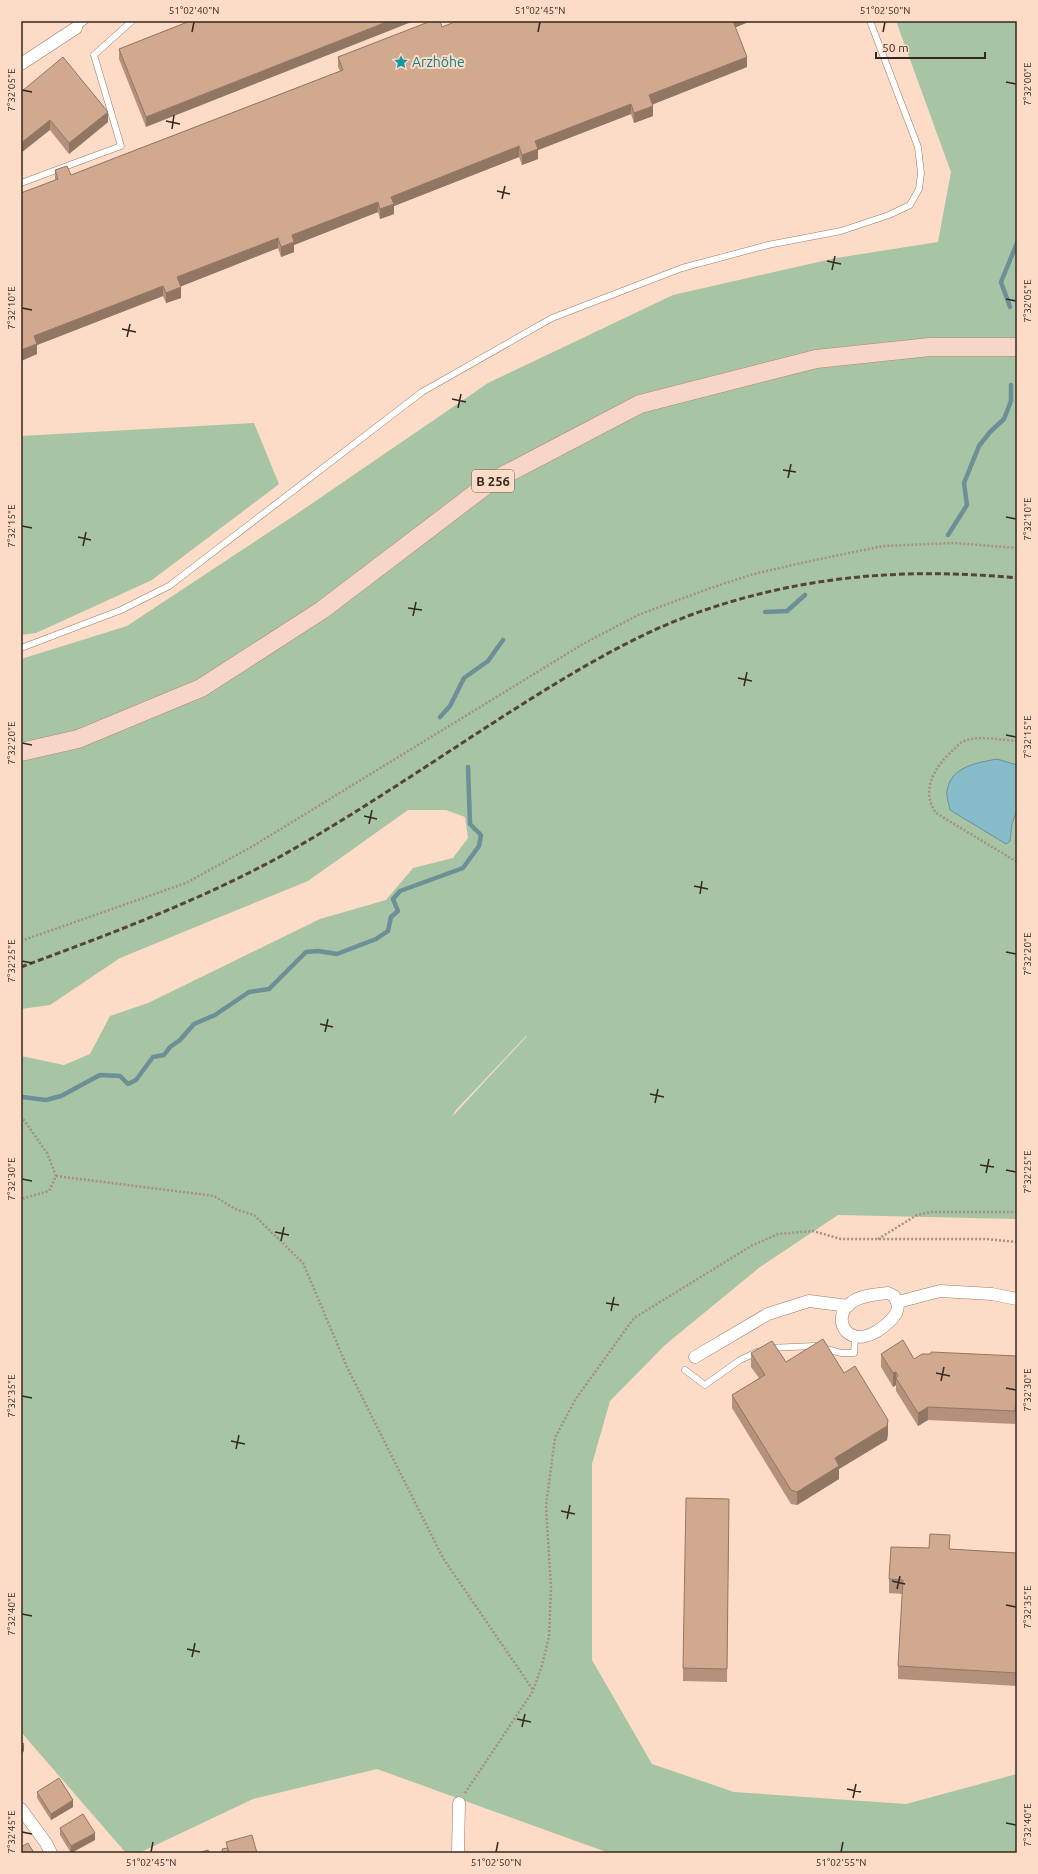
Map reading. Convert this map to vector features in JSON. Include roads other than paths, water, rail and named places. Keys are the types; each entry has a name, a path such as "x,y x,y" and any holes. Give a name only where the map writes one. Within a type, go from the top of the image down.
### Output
{"main road":[{"name":"B 256","path":"21,752 78,739 201,688 322,610 489,483 640,404 816,358 930,347 1017,347"}],"street":[{"path":"21,64 81,24"},
{"path":"898,1302 940,1291 992,1294 1017,1300"},
{"path":"888,1293 894,1296 898,1302 898,1311 882,1328 869,1336 855,1337 847,1333 842,1323 844,1310 848,1306 852,1301 860,1298 888,1293"},
{"path":"695,1357 768,1314 809,1302 848,1306"},
{"path":"458,1853 459,1803"},
{"path":"21,1809 46,1843 51,1853"}],"lane":[{"path":"21,183 121,146 94,55 132,21"},
{"path":"21,648 122,610 169,586 422,392 552,318 682,268 768,245 841,231 889,215 910,205 919,189 921,173 918,146 870,21"},
{"path":"685,1370 705,1385 740,1360 765,1348 779,1349 815,1346 840,1353 854,1352 855,1337"}],"water":[{"path":"997,759 1017,765 1017,809 1012,824 1010,841 1006,844 950,810 947,795 949,783 959,771 973,764"}],"waterway":[{"path":"1010,307 1001,282 1017,243"},
{"path":"948,535 967,505 964,483 979,446 990,432 1004,419 1011,401 1011,385"},
{"path":"765,612 787,611 805,595"},
{"path":"440,717 450,706 464,678 488,661 503,640"},
{"path":"22,1097 46,1100 61,1096 100,1075 120,1076 128,1084 136,1080 153,1057 164,1055 170,1047 180,1040 194,1024 215,1015 249,992 269,989 306,952 318,951 337,954 376,939 388,931 391,917 398,911 393,899 400,891 463,868 479,846 481,835 470,824 468,767"}],"railway":[{"path":"21,967 154,916 251,872 283,855 369,803 575,672 619,647 688,616 728,602 769,592 810,583 850,578 933,574 1017,578"}],"place":[{"name":"Arzhöhe","path":"401,62"}]}
